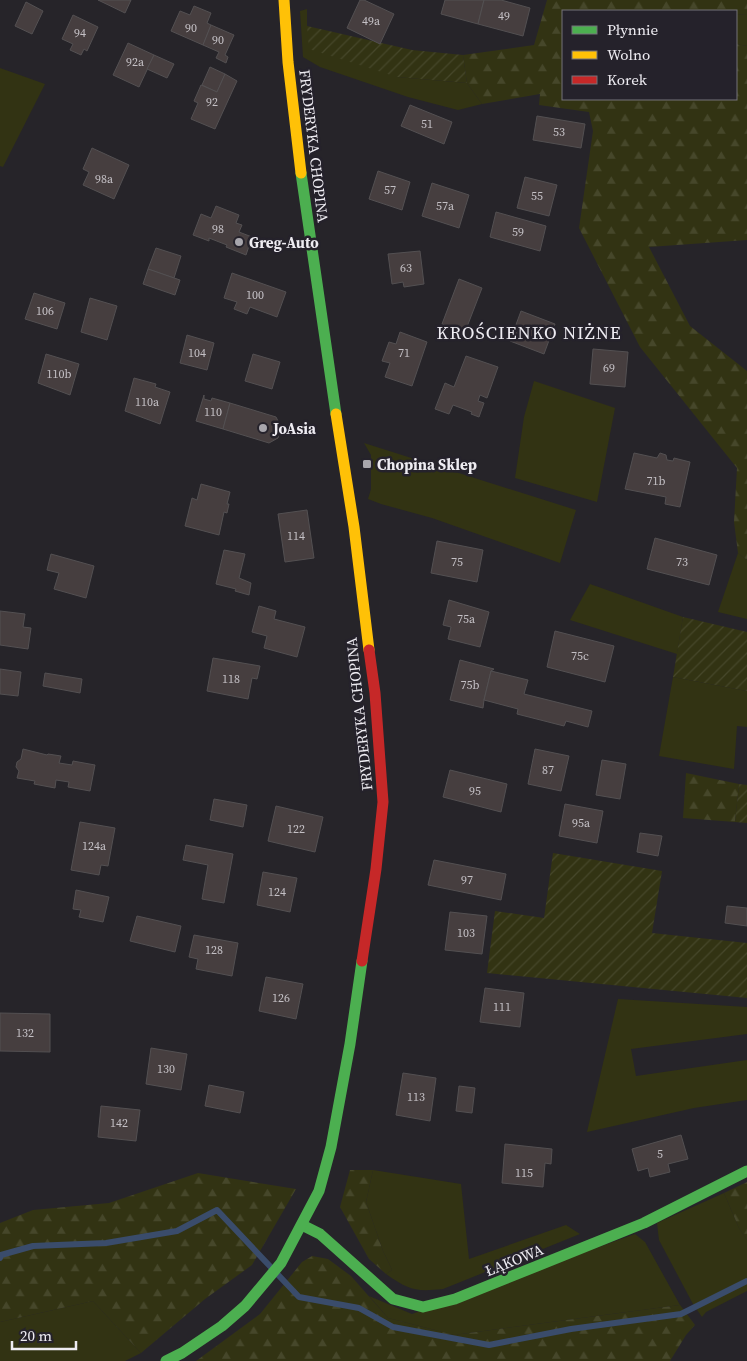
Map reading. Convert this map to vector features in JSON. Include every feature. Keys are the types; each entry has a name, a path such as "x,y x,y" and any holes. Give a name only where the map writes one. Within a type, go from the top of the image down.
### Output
{"street":[{"name":"FRYDERYKA CHOPINA","path":"166,1361 182,1353 222,1326 245,1306 281,1263 318,1191 325,1172 333,1138 350,1044 366,948 383,802 375,693 354,526 302,179 288,62 284,0"},
{"name":"ŁĄKOWA","path":"302,1225 320,1234 393,1299 423,1307 455,1299 644,1223 747,1170"}],"green space":[{"path":"547,0 747,0 747,15 737,14 737,10 562,10 562,100 737,100 737,44 747,46 747,240 649,247 690,326 747,371 747,560 738,553 734,522 737,468 640,347 579,228 593,131 589,112 539,105 540,94 482,104 467,83 463,55 534,45"},
{"path":"307,9 307,26 397,77 467,83 482,104 458,110 408,97 320,67 303,57 300,11"},
{"path":"737,14 747,15 747,46 737,44"},
{"path":"307,26 412,50 463,55 467,83 397,77 309,49"},
{"path":"0,68 45,84 3,167 0,166"},
{"path":"534,381 615,408 597,502 515,478 524,417"},
{"path":"364,443 576,510 560,563 432,518 368,499 371,489 371,455"},
{"path":"738,553 747,560 747,619 718,612"},
{"path":"590,584 683,617 677,654 570,620"},
{"path":"683,617 747,632 747,691 673,677"},
{"path":"673,677 747,691 747,727 737,726 734,769 659,756"},
{"path":"686,773 739,784 735,822 683,818"},
{"path":"739,784 747,785 747,823 735,822"},
{"path":"553,853 662,871 652,933 747,943 747,998 487,973 495,911 544,918"},
{"path":"618,999 747,1007 747,1034 631,1049 636,1076 747,1060 747,1100 694,1108 587,1132"},
{"path":"350,1170 373,1170 366,1202 383,1251 392,1270 386,1274 369,1259 340,1207"},
{"path":"373,1170 461,1184 469,1259 566,1225 580,1234 443,1289 413,1289 386,1274 392,1270 383,1251 366,1202"},
{"path":"198,1173 296,1189 252,1265 205,1299 141,1353 93,1301 0,1322 0,1223 33,1210 109,1203"},
{"path":"747,1182 747,1240 739,1228 724,1193"},
{"path":"724,1193 739,1228 747,1240 747,1291 706,1312 702,1317 693,1304 659,1240 657,1223"},
{"path":"635,1234 645,1242 680,1305 454,1335 388,1318 369,1296 412,1314"},
{"path":"312,1256 328,1259 351,1276 388,1318 454,1335 680,1305 695,1325 686,1335 670,1361 196,1361 260,1314 302,1262"},
{"path":"93,1301 141,1353 125,1361 0,1361 0,1322"}],"building":[{"path":"98,0 131,0 125,13"},
{"path":"360,0 364,0 394,14 380,44 347,28"},
{"path":"445,0 484,0 478,24 441,14"},
{"path":"484,0 501,0 530,8 523,36 478,24"},
{"path":"26,2 43,11 32,34 15,26"},
{"path":"194,6 211,13 207,23 211,25 203,45 171,31 180,11 190,15"},
{"path":"73,15 98,27 87,51 84,49 81,55 70,50 73,44 62,39"},
{"path":"211,25 234,35 225,55 228,57 226,63 216,58 219,52 203,45"},
{"path":"128,43 154,55 139,87 113,75"},
{"path":"154,55 174,64 167,78 147,69"},
{"path":"210,67 225,74 217,92 202,85"},
{"path":"225,74 237,81 215,129 191,119 198,103 194,101 201,85 217,92"},
{"path":"410,105 452,122 444,144 401,126"},
{"path":"537,116 585,124 581,148 533,140"},
{"path":"92,148 129,165 114,199 83,185 89,172 83,169"},
{"path":"378,171 410,182 402,210 369,199"},
{"path":"525,177 557,185 549,216 517,208"},
{"path":"432,183 469,195 459,228 422,216"},
{"path":"216,206 239,215 236,223 242,225 239,232 252,237 246,255 209,238 209,241 193,235 201,214 211,218"},
{"path":"496,212 546,226 540,251 490,237"},
{"path":"156,248 181,256 174,278 148,269"},
{"path":"420,251 424,284 404,287 403,282 392,284 388,254"},
{"path":"148,269 180,280 175,295 143,284"},
{"path":"232,273 286,292 277,317 250,307 247,314 234,309 237,302 224,298"},
{"path":"459,279 482,288 465,332 442,324"},
{"path":"34,293 65,303 57,329 25,319"},
{"path":"90,298 117,306 107,340 81,332"},
{"path":"521,311 555,324 544,354 510,341"},
{"path":"400,332 427,342 412,386 385,377 390,363 382,361 389,342 396,344"},
{"path":"187,335 214,343 207,370 180,363"},
{"path":"593,349 628,352 625,387 590,384"},
{"path":"46,354 79,364 70,395 38,383"},
{"path":"253,354 280,362 272,389 245,381"},
{"path":"466,356 498,367 487,398 480,395 478,401 484,403 479,417 471,414 472,412 453,405 449,414 435,409 445,383 454,387"},
{"path":"134,378 156,384 155,387 170,392 160,424 125,411"},
{"path":"204,395 204,399 211,401 212,398 230,403 223,429 196,421"},
{"path":"230,403 276,417 281,427 278,438 269,443 223,429"},
{"path":"634,453 657,458 660,453 666,455 667,460 673,461 674,458 690,462 680,507 665,504 666,497 625,489"},
{"path":"201,484 230,492 227,513 224,512 219,535 185,526 192,498 197,500"},
{"path":"307,510 314,558 285,562 278,514"},
{"path":"655,538 717,555 709,585 647,569"},
{"path":"437,541 483,550 477,582 431,573"},
{"path":"224,550 245,554 239,578 251,583 249,595 235,591 236,589 216,584"},
{"path":"51,554 94,566 86,598 54,589 59,573 47,570"},
{"path":"449,600 489,612 480,647 448,639 451,627 443,625"},
{"path":"259,606 276,611 274,619 305,627 297,657 264,648 267,636 252,632"},
{"path":"0,611 25,614 23,627 31,628 28,649 0,645"},
{"path":"555,631 614,646 605,682 547,667"},
{"path":"213,658 260,666 257,679 252,678 248,699 207,691"},
{"path":"460,660 494,669 491,671 483,708 450,700"},
{"path":"0,669 21,672 18,696 0,694"},
{"path":"491,671 528,680 524,694 592,711 588,727 566,721 564,726 517,714 518,709 484,700"},
{"path":"45,673 82,679 80,693 43,686"},
{"path":"23,749 47,755 61,756 59,763 72,765 73,761 95,765 90,791 68,787 69,782 56,780 55,788 34,784 35,781 17,778 19,771 16,767 17,762 21,759"},
{"path":"535,749 569,756 561,791 528,784"},
{"path":"602,760 626,764 620,799 596,795"},
{"path":"450,770 507,784 501,812 443,797"},
{"path":"214,799 247,805 243,827 210,820"},
{"path":"565,804 603,811 597,843 559,836"},
{"path":"276,806 323,817 315,852 268,841"},
{"path":"80,822 115,828 108,866 101,865 99,875 71,870"},
{"path":"640,833 662,836 658,856 637,852"},
{"path":"186,845 233,854 224,903 202,899 208,865 183,860"},
{"path":"434,860 506,874 501,900 428,885"},
{"path":"263,872 297,878 290,912 257,905"},
{"path":"76,890 109,897 103,922 79,917 81,910 73,909"},
{"path":"727,906 747,908 747,926 725,923"},
{"path":"450,912 487,916 482,954 445,950"},
{"path":"137,916 181,926 175,952 130,941"},
{"path":"194,935 238,943 232,976 196,969 198,959 189,957"},
{"path":"266,977 303,984 296,1019 259,1011"},
{"path":"485,988 524,993 520,1027 480,1022"},
{"path":"0,1013 50,1014 50,1052 0,1051"},
{"path":"151,1048 187,1054 181,1090 146,1084"},
{"path":"403,1073 436,1078 430,1121 396,1115"},
{"path":"209,1085 244,1092 240,1113 205,1106"},
{"path":"459,1086 475,1088 472,1113 456,1111"},
{"path":"101,1106 140,1110 136,1141 98,1137"},
{"path":"681,1135 688,1159 668,1164 670,1172 650,1177 648,1168 638,1171 632,1149"},
{"path":"505,1144 552,1149 551,1164 545,1163 543,1187 502,1183"}],"waterway":[{"path":"0,1258 1,1255 33,1246 106,1243 177,1231 217,1210 299,1297 359,1308 393,1327 489,1345 571,1329 681,1314 747,1281"}],"traffic: fast":[{"path":"301,173 336,414"},
{"path":"166,1361 182,1353 222,1326 245,1306 281,1263 319,1191 331,1147 350,1044 362,961"},
{"path":"302,1225 320,1234 393,1299 423,1307 455,1299 644,1223 747,1171"}],"traffic: slow":[{"path":"284,0 288,62 301,173"},
{"path":"336,414 354,527 369,650"}],"traffic: jam":[{"path":"362,961 376,869 383,802 375,693 369,650"}],"place":[{"name":"Greg-Auto","path":"239,242"},
{"name":"JoAsia","path":"263,428"},
{"name":"Chopina Sklep","path":"367,464"}],"district":[{"name":"KROŚCIENKO NIŻNE","path":"529,332"}]}
